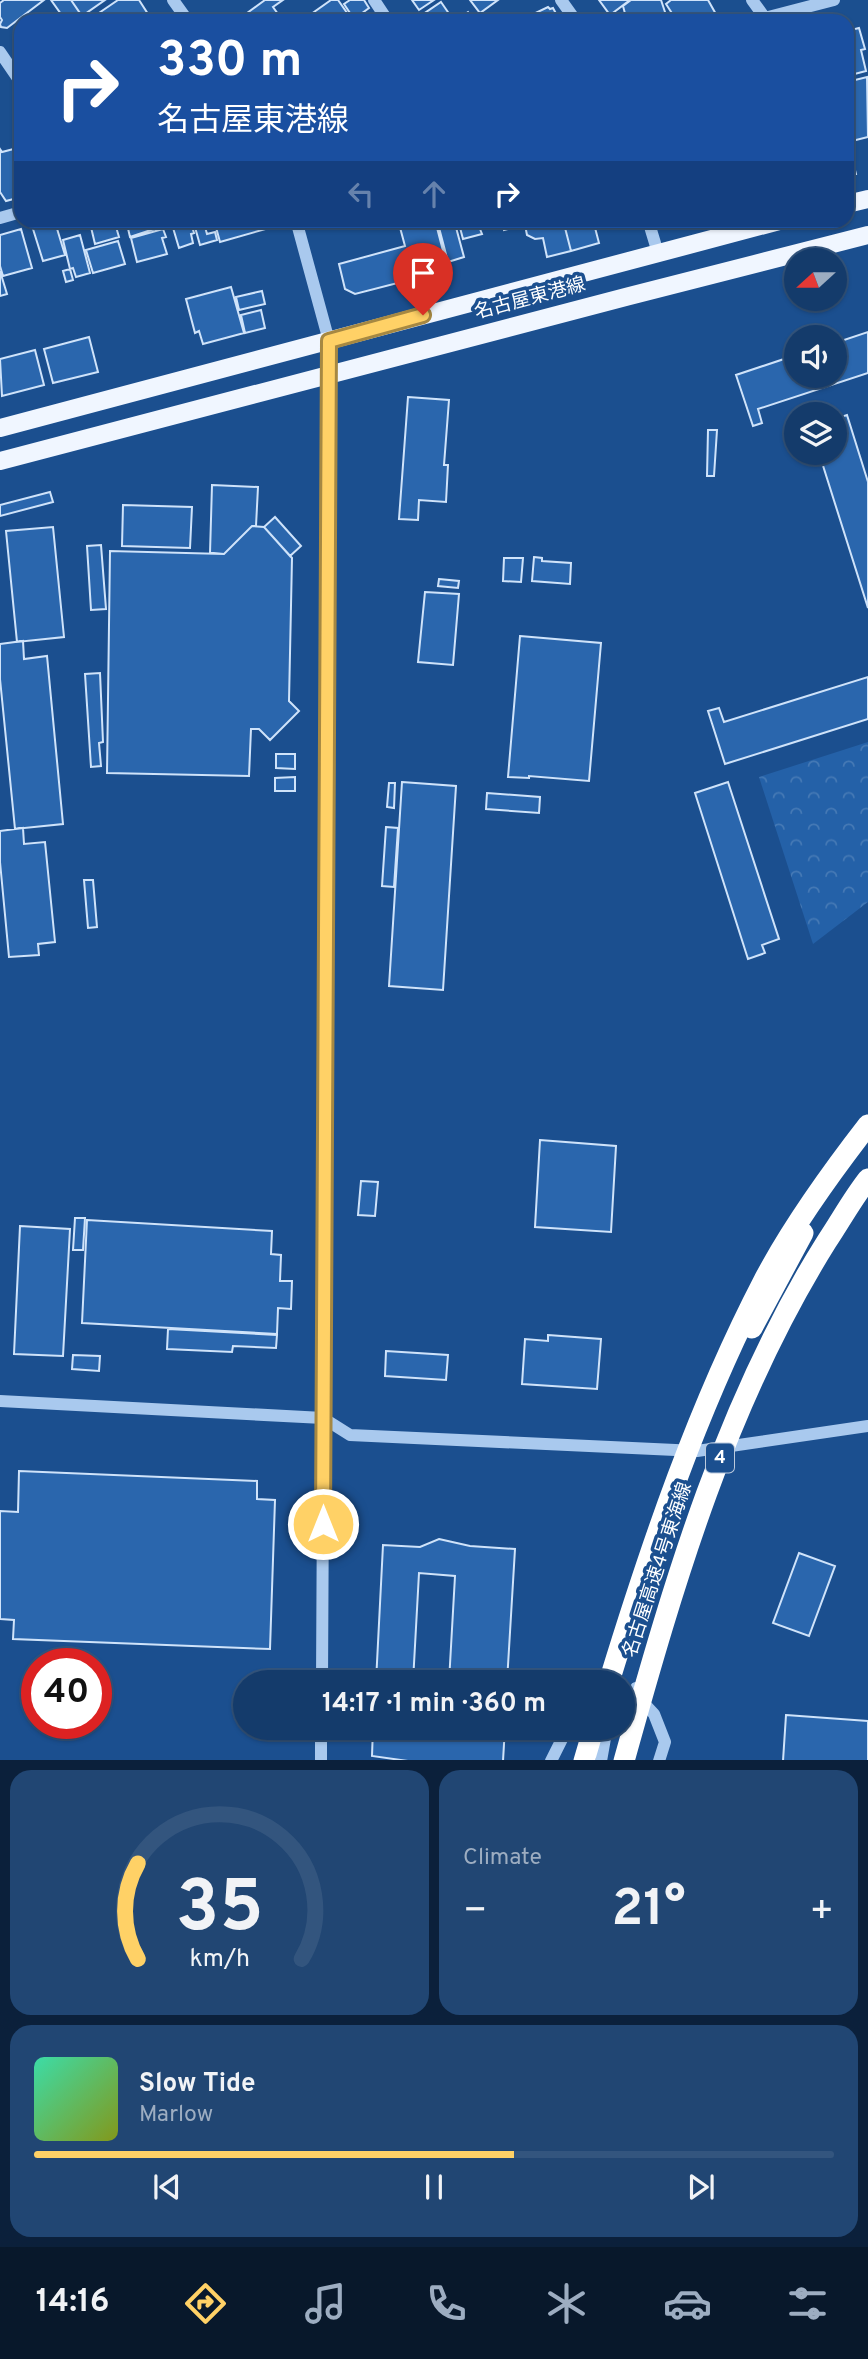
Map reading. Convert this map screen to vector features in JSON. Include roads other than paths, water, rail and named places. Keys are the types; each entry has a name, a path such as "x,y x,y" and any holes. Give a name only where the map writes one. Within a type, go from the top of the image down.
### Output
{"highway":[{"path":"706,1450 731,1367 786,1277 868,1123"},
{"name":"名古屋高速4号東海線","path":"612,1670 646,1562 720,1372 765,1278 794,1230 868,1123"},
{"name":"名古屋高速4号東海線","path":"624,1760 665,1613 706,1492 760,1360 798,1287 868,1179"},
{"path":"786,1277 868,1185"},
{"path":"584,1760 597,1740"}],"main road":[{"name":"名古屋東港線","path":"0,428 753,228"},
{"name":"名古屋東港線","path":"0,461 868,235"}],"street":[{"path":"779,14 834,0"},
{"path":"0,52 14,73"},
{"path":"298,228 329,341 321,1670"},
{"path":"650,228 658,253"},
{"path":"0,1401 323,1418 350,1435 706,1450 868,1426"},
{"path":"620,1670 651,1574 706,1450"},
{"path":"659,1760 665,1742 654,1714 635,1693 706,1450"},
{"path":"321,1740 321,1760"},
{"path":"551,1760 561,1740"},
{"path":"600,1740 601,1760"}]}
